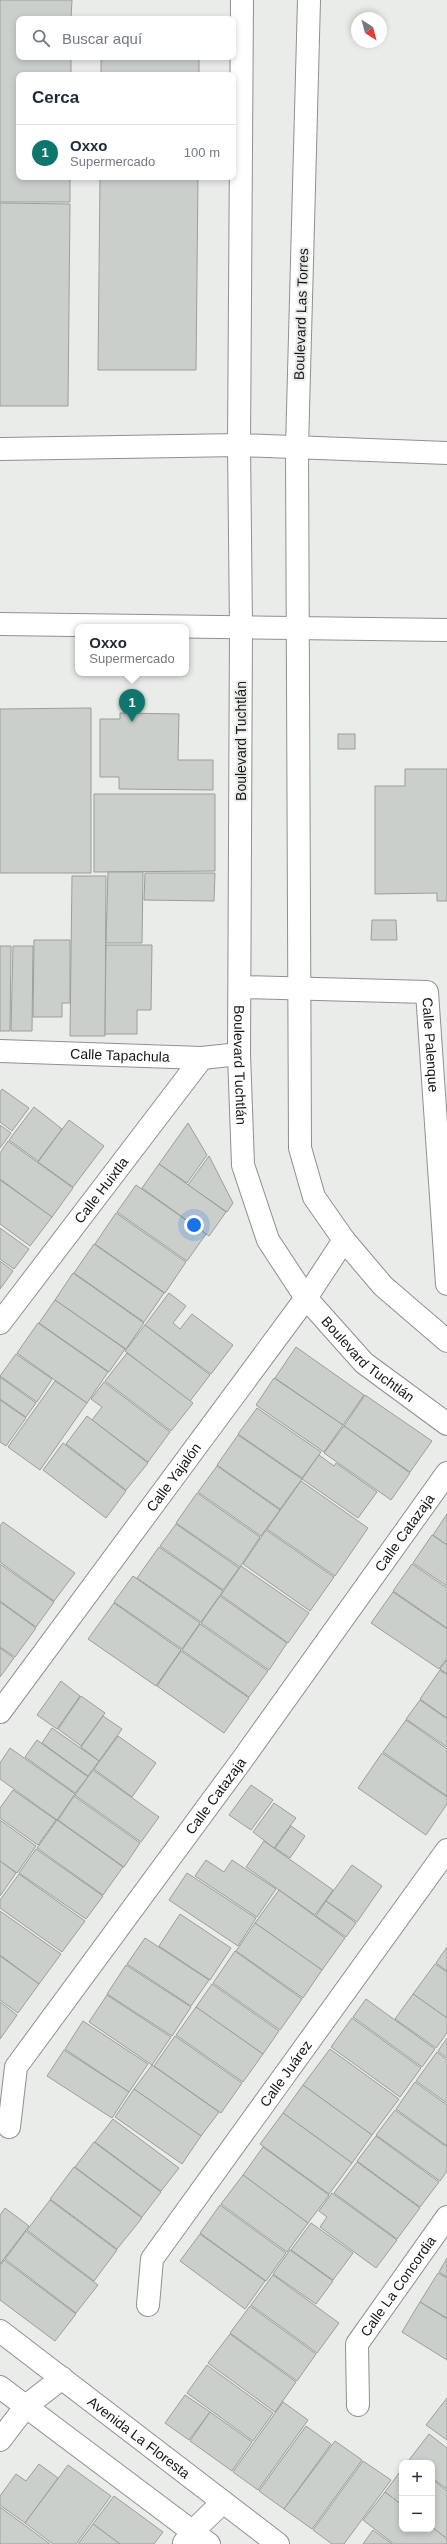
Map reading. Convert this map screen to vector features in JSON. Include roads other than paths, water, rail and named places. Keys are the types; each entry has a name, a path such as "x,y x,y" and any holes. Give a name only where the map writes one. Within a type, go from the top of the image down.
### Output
{"street":[{"path":"241,627 239,445 242,0"},
{"name":"Boulevard Las Torres","path":"299,628 297,448 309,0"},
{"path":"0,449 239,445 447,452"},
{"path":"0,624 75,625"},
{"path":"189,626 447,630"},
{"name":"Boulevard Tuchtlán","path":"241,627 241,987 239,1054 243,1165 268,1240 306,1298 364,1363 447,1424"},
{"path":"299,628 298,988 300,1148 314,1197 344,1240 383,1286 447,1340"},
{"name":"Calle Palenque","path":"241,987 427,992 447,1284"},
{"name":"Calle Tapachula","path":"0,1051 202,1058 239,1054"},
{"name":"Calle Huixtla","path":"0,1323 202,1058"},
{"name":"Calle Yajalón","path":"0,1712 306,1298 344,1240"},
{"name":"Calle Catazaja","path":"9,2127 16,2067 247,1754 447,1473"},
{"name":"Calle Juárez","path":"148,2305 152,2259 447,1850"},
{"name":"Calle La Concordia","path":"358,2405 357,2344 447,2217"},
{"name":"Avenida La Floresta","path":"0,2331 278,2544"},
{"path":"0,2440 26,2406 62,2378"},
{"path":"0,2387 195,2540 223,2502"}],"place":[{"name":"Oxxo","path":"132,722"}]}
